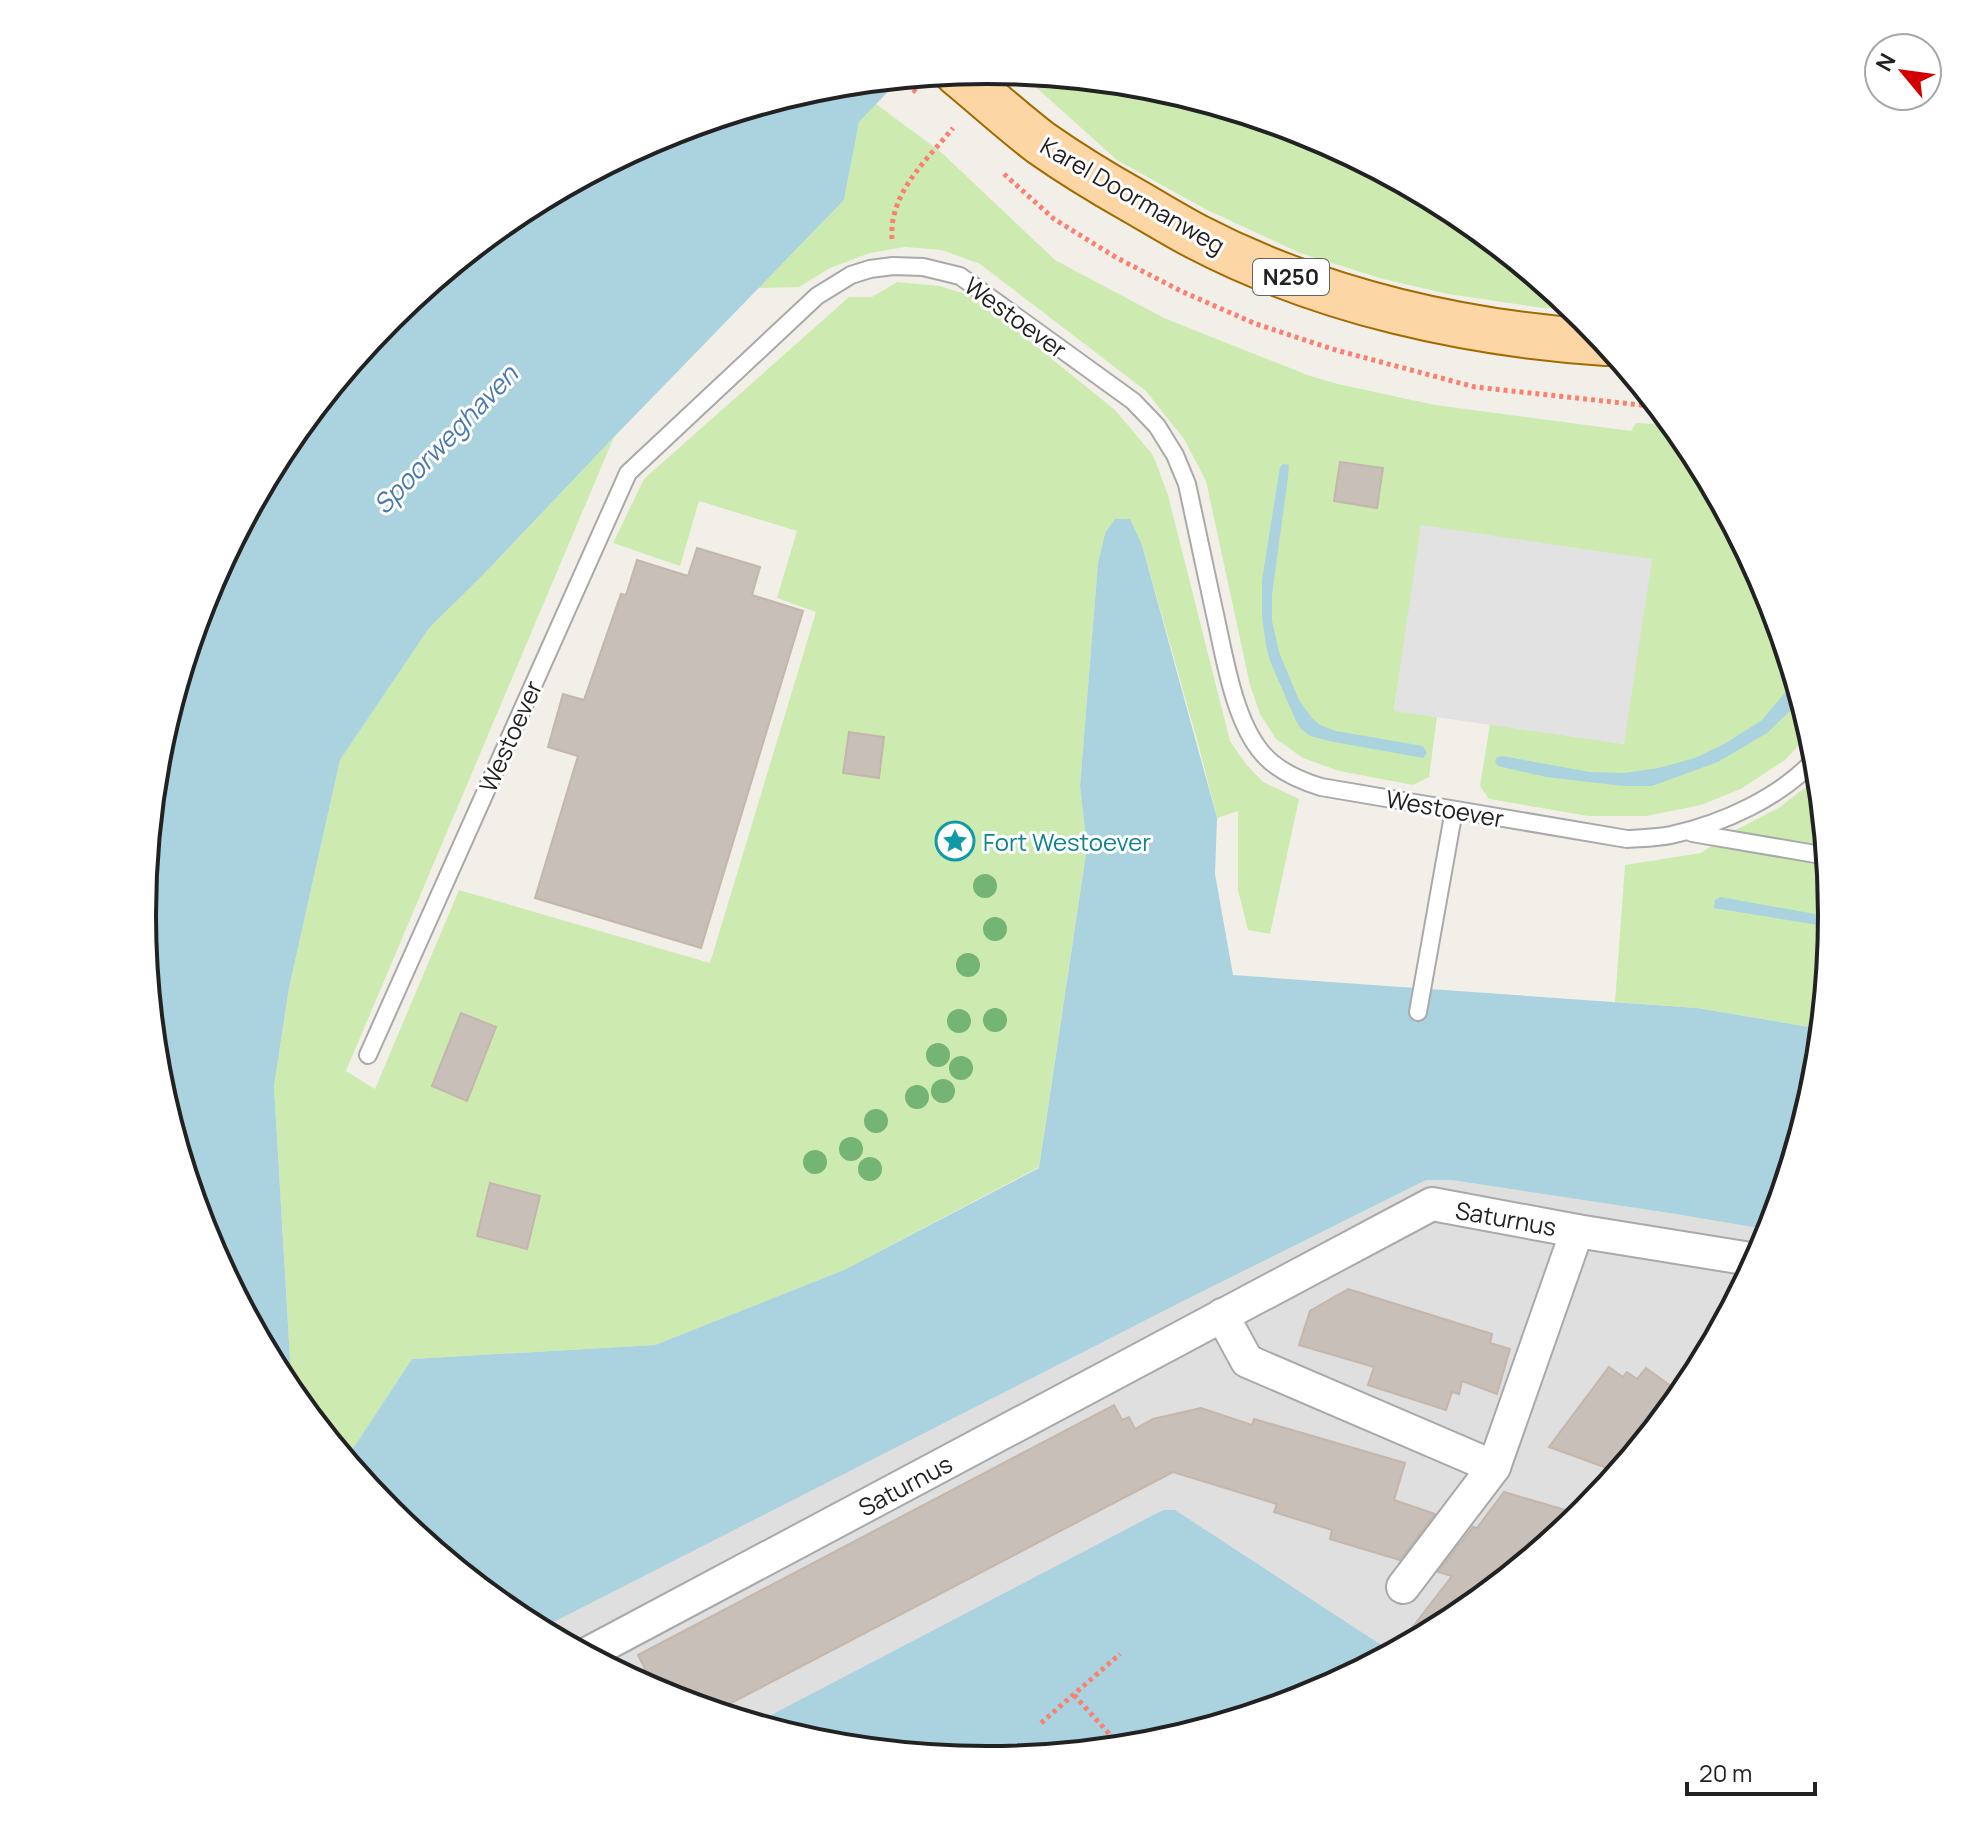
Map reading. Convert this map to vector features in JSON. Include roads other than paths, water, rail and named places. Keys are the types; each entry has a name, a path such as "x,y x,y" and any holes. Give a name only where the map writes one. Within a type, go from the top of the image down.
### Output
{"main road":[{"name":"Karel Doormanweg","path":"971,85 1041,143 1103,184 1197,238 1257,265 1324,289 1423,318 1497,333 1588,341"}],"street":[{"name":"Saturnus","path":"598,1648 1432,1204 1744,1258"},
{"name":"Saturnus","path":"1403,1587 1494,1467 1577,1231"},
{"path":"1222,1315 1247,1361 1494,1467"}],"lane":[{"name":"Westoever","path":"368,1055 628,473 817,296 851,275 870,269 923,267 960,276 1133,401 1157,426 1175,455 1187,484 1229,678 1242,718 1264,756 1307,783 1627,839 1686,832 1742,812 1781,788 1805,767"},
{"path":"1418,1012 1454,810"},
{"path":"1686,832 1816,854"}],"water":[{"name":"Spoorweghaven","path":"889,90 859,122 844,200 429,628 340,760 289,988 274,1086 290,1366 242,1283 201,1182 185,1130 172,1077 164,1023 156,915 164,807 172,753 185,700 220,597 268,499 328,409 400,327 440,290 526,224 620,170 720,128 825,100"},
{"path":"1289,465 1272,595 1272,621 1279,652 1299,700 1320,725 1336,731 1423,746 1427,753 1423,758 1310,736 1296,721 1270,661 1262,616 1262,580 1280,467"},
{"path":"1115,519 1130,519 1142,545 1217,818 1215,874 1233,975 1697,1008 1810,1027 1803,1077 1790,1130 1757,1228 1452,1180 1426,1180 552,1623 482,1574 440,1540 400,1503 352,1450 412,1359 655,1345 844,1270 1039,1168 1087,847 1080,786 1098,563 1105,533"},
{"path":"1787,690 1792,708 1767,733 1718,762 1652,786 1623,786 1546,777 1498,766 1495,762 1497,757 1502,756 1590,772 1624,773 1659,768 1695,758 1762,720"},
{"path":"1720,897 1818,914 1818,925 1714,908 1715,900"},
{"path":"1163,1510 1175,1510 1382,1646 1306,1683 1255,1702 1203,1718 1096,1739 988,1746 933,1744 879,1739 768,1717"}],"place":[{"name":"Fort Westoever","path":"955,841"}]}
